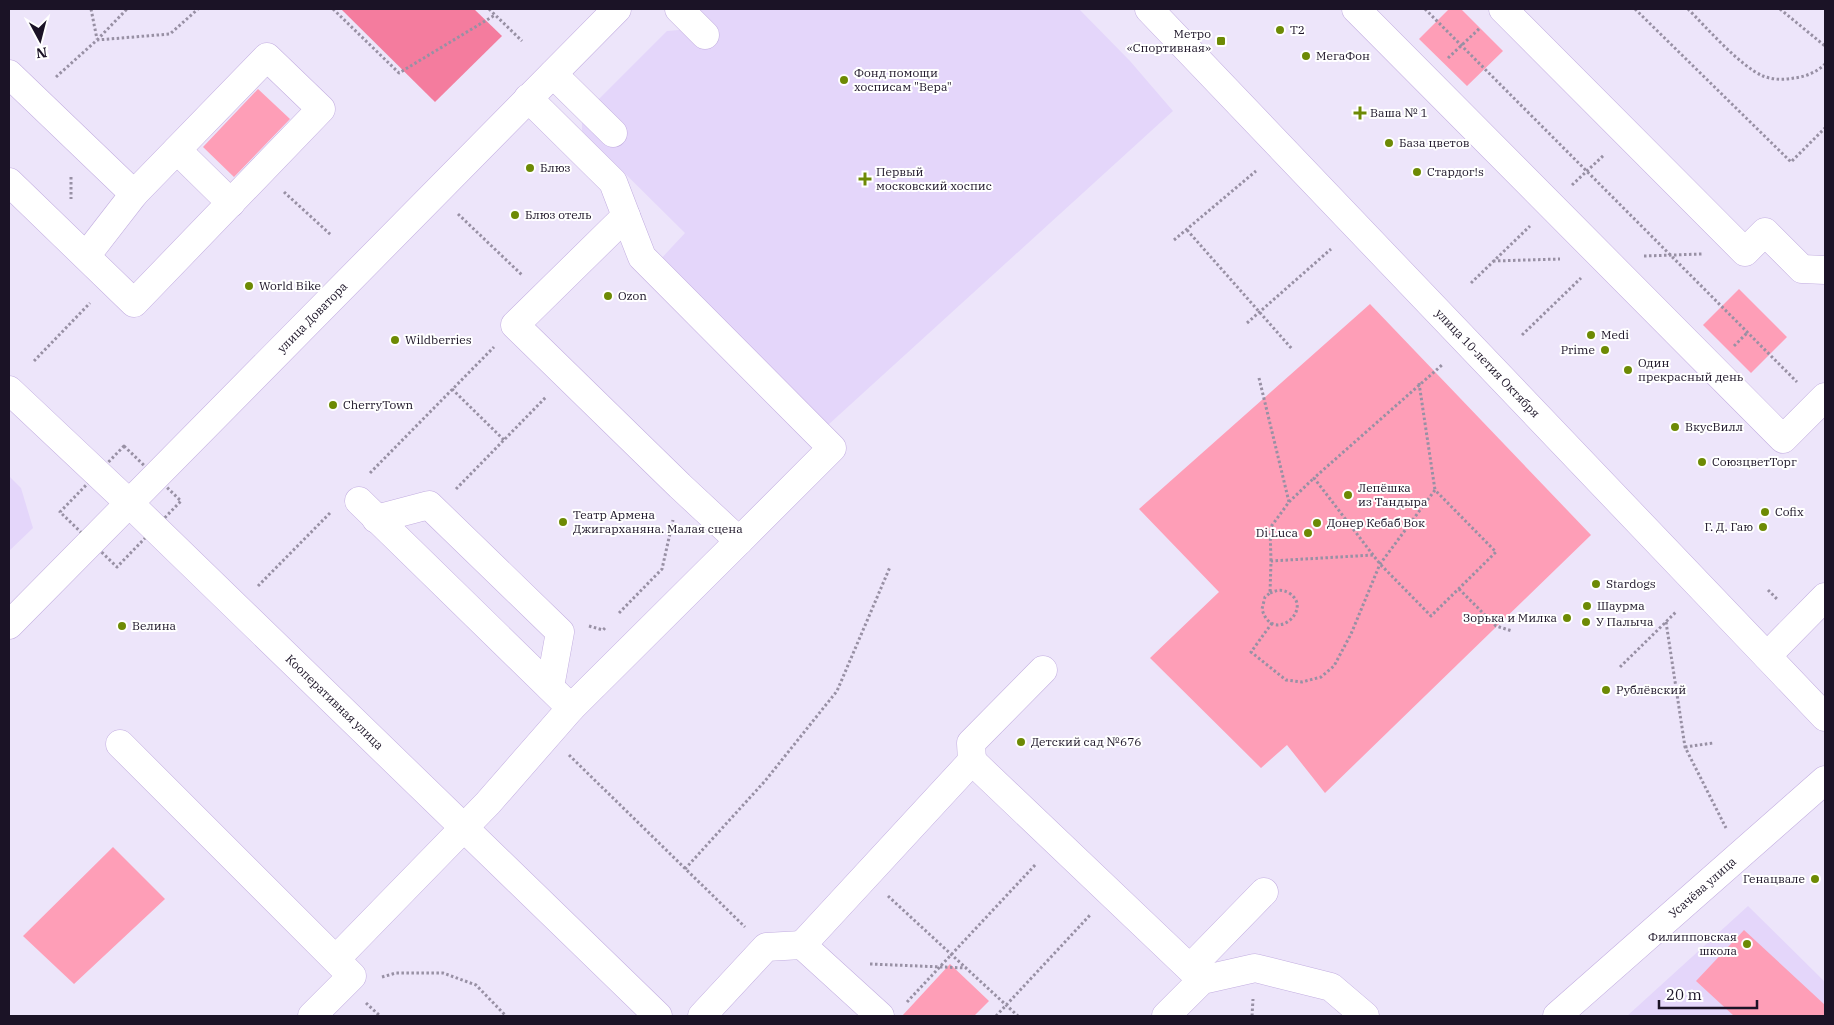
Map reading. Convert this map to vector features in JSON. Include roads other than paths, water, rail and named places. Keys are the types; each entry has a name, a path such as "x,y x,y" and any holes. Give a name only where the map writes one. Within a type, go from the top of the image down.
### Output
{"street":[{"name":"улица Доватора","path":"9,625 617,9"},
{"path":"679,9 705,35"},
{"name":"улица 10-летия Октября","path":"1149,9 1825,717"},
{"path":"1356,9 1783,439 1822,400"},
{"path":"1503,9 1746,252 1765,232 1802,269 1825,270"},
{"path":"9,182 79,250 134,302 321,109 267,57 79,250"},
{"path":"9,74 134,194"},
{"path":"553,74 613,133"},
{"path":"336,960 464,827 571,708 832,448 642,257 613,182 528,98"},
{"path":"178,150 231,203"},
{"path":"626,216 515,325 739,541"},
{"name":"Кооперативная улица","path":"9,390 129,503 658,1016"},
{"path":"550,687 560,632 429,505 366,499 550,687 571,708"},
{"path":"1767,656 1825,597"},
{"path":"1043,670 971,743 972,761 1196,974 1255,968 1331,987 1365,1016"},
{"path":"120,744 352,976 312,1016"},
{"path":"802,945 972,761"},
{"name":"Усачёва улица","path":"1557,1016 1825,780"},
{"path":"1166,1016 1196,974 1264,892"},
{"path":"702,1016 766,947 802,945 890,1013"}],"place":[{"name":"T2","path":"1280,30"},
{"name":"Метро «Спортивная»","path":"1221,41"},
{"name":"МегаФон","path":"1306,56"},
{"name":"Фонд помощи хосписам \"Вера\"","path":"844,80"},
{"name":"Ваша № 1","path":"1360,113"},
{"name":"База цветов","path":"1389,143"},
{"name":"Блюз","path":"530,168"},
{"name":"Стардог!s","path":"1417,172"},
{"name":"Первый московский хоспис","path":"865,179"},
{"name":"Блюз отель","path":"515,215"},
{"name":"World Bike","path":"249,286"},
{"name":"Ozon","path":"608,296"},
{"name":"Medi","path":"1591,335"},
{"name":"Wildberries","path":"395,340"},
{"name":"Prime","path":"1605,350"},
{"name":"Один прекрасный день","path":"1628,370"},
{"name":"CherryTown","path":"333,405"},
{"name":"ВкусВилл","path":"1675,427"},
{"name":"СоюзцветТорг","path":"1702,462"},
{"name":"Лепёшка из Тандыра","path":"1348,495"},
{"name":"Cofix","path":"1765,512"},
{"name":"Театр Армена Джигарханяна. Малая сцена","path":"563,522"},
{"name":"Донер Кебаб Вок","path":"1317,523"},
{"name":"Г. Д. Гаю","path":"1763,527"},
{"name":"Di Luca","path":"1308,533"},
{"name":"Stardogs","path":"1596,584"},
{"name":"Шаурма","path":"1587,606"},
{"name":"Зорька и Милка","path":"1567,618"},
{"name":"У Палыча","path":"1586,622"},
{"name":"Велина","path":"122,626"},
{"name":"Рублёвский","path":"1606,690"},
{"name":"Детский сад №676","path":"1021,742"},
{"name":"Генацвале","path":"1815,879"},
{"name":"Филипповская школа","path":"1747,944"}]}
